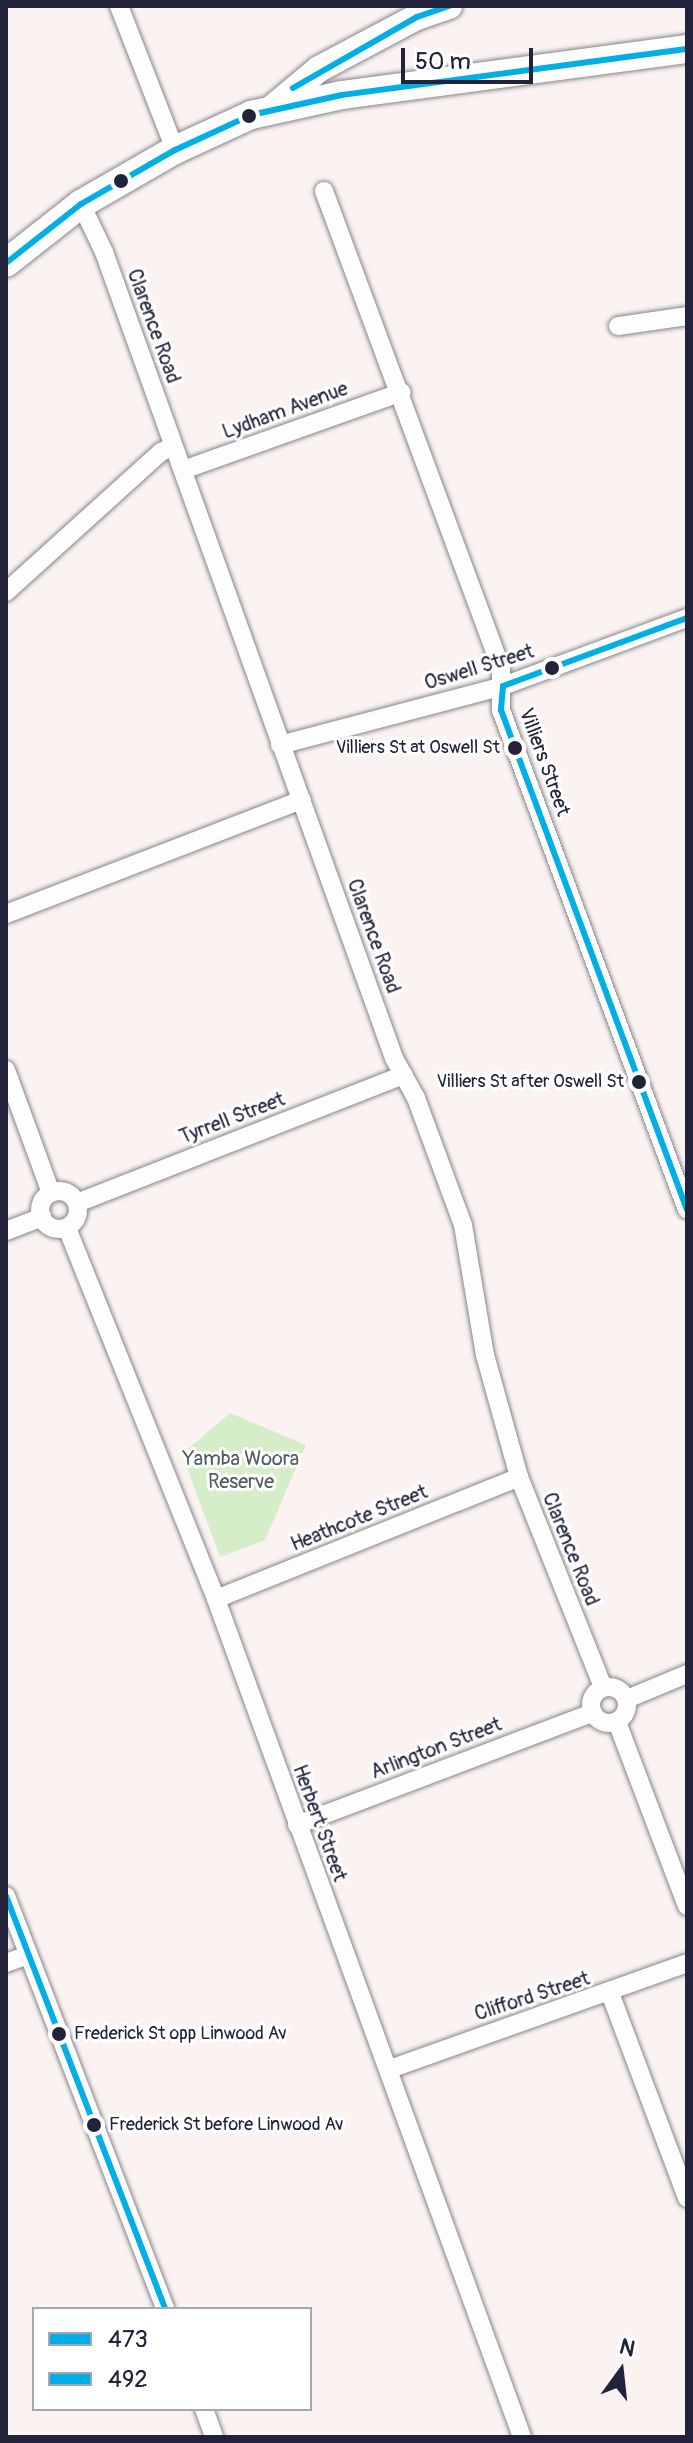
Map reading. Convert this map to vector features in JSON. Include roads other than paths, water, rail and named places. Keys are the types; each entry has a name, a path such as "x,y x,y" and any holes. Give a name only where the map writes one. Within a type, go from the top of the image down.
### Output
{"main road":[{"path":"6,263 81,204 175,150 271,109 342,95 687,49"}],"street":[{"path":"119,6 175,150"},
{"path":"271,109 319,69 416,11 449,6"},
{"name":"Villiers Street","path":"324,191 402,392 503,686 501,710 687,1210"},
{"name":"Clarence Road","path":"81,204 183,470 280,745 463,1225 485,1355 519,1477 603,1687"},
{"path":"618,326 687,316"},
{"name":"Lydham Avenue","path":"183,470 402,392"},
{"path":"6,592 161,452 174,446"},
{"name":"Oswell Street","path":"280,745 503,686 687,618"},
{"path":"6,914 302,800"},
{"path":"6,1070 51,1193"},
{"name":"Tyrrell Street","path":"77,1203 404,1075"},
{"path":"51,1193 66,1193 77,1203 77,1217 67,1228 52,1228 42,1217 42,1203 51,1193"},
{"path":"6,1231 42,1217"},
{"name":"Herbert Street","path":"67,1228 216,1599 522,2437"},
{"name":"Heathcote Street","path":"216,1599 519,1477"},
{"path":"627,1699 687,1674"},
{"path":"603,1687 617,1688 627,1699 626,1712 617,1722 602,1722 592,1713 591,1698 603,1687"},
{"name":"Arlington Street","path":"297,1825 592,1713"},
{"path":"617,1722 687,1906"},
{"path":"6,1896 164,2307"},
{"path":"6,1963 28,1955"},
{"name":"Clifford Street","path":"390,2069 687,1963"},
{"path":"610,1993 687,2198"},
{"path":"205,2411 214,2437"}],"place":[{"name":"Villiers St at Oswell St","path":"515,748"},
{"name":"Villiers St after Oswell St","path":"639,1082"},
{"name":"Frederick St opp Linwood Av","path":"59,2034"},
{"name":"Frederick St before Linwood Av","path":"94,2125"}],"park label":[{"name":"Yamba Woora Reserve","path":"241,1470"}]}
